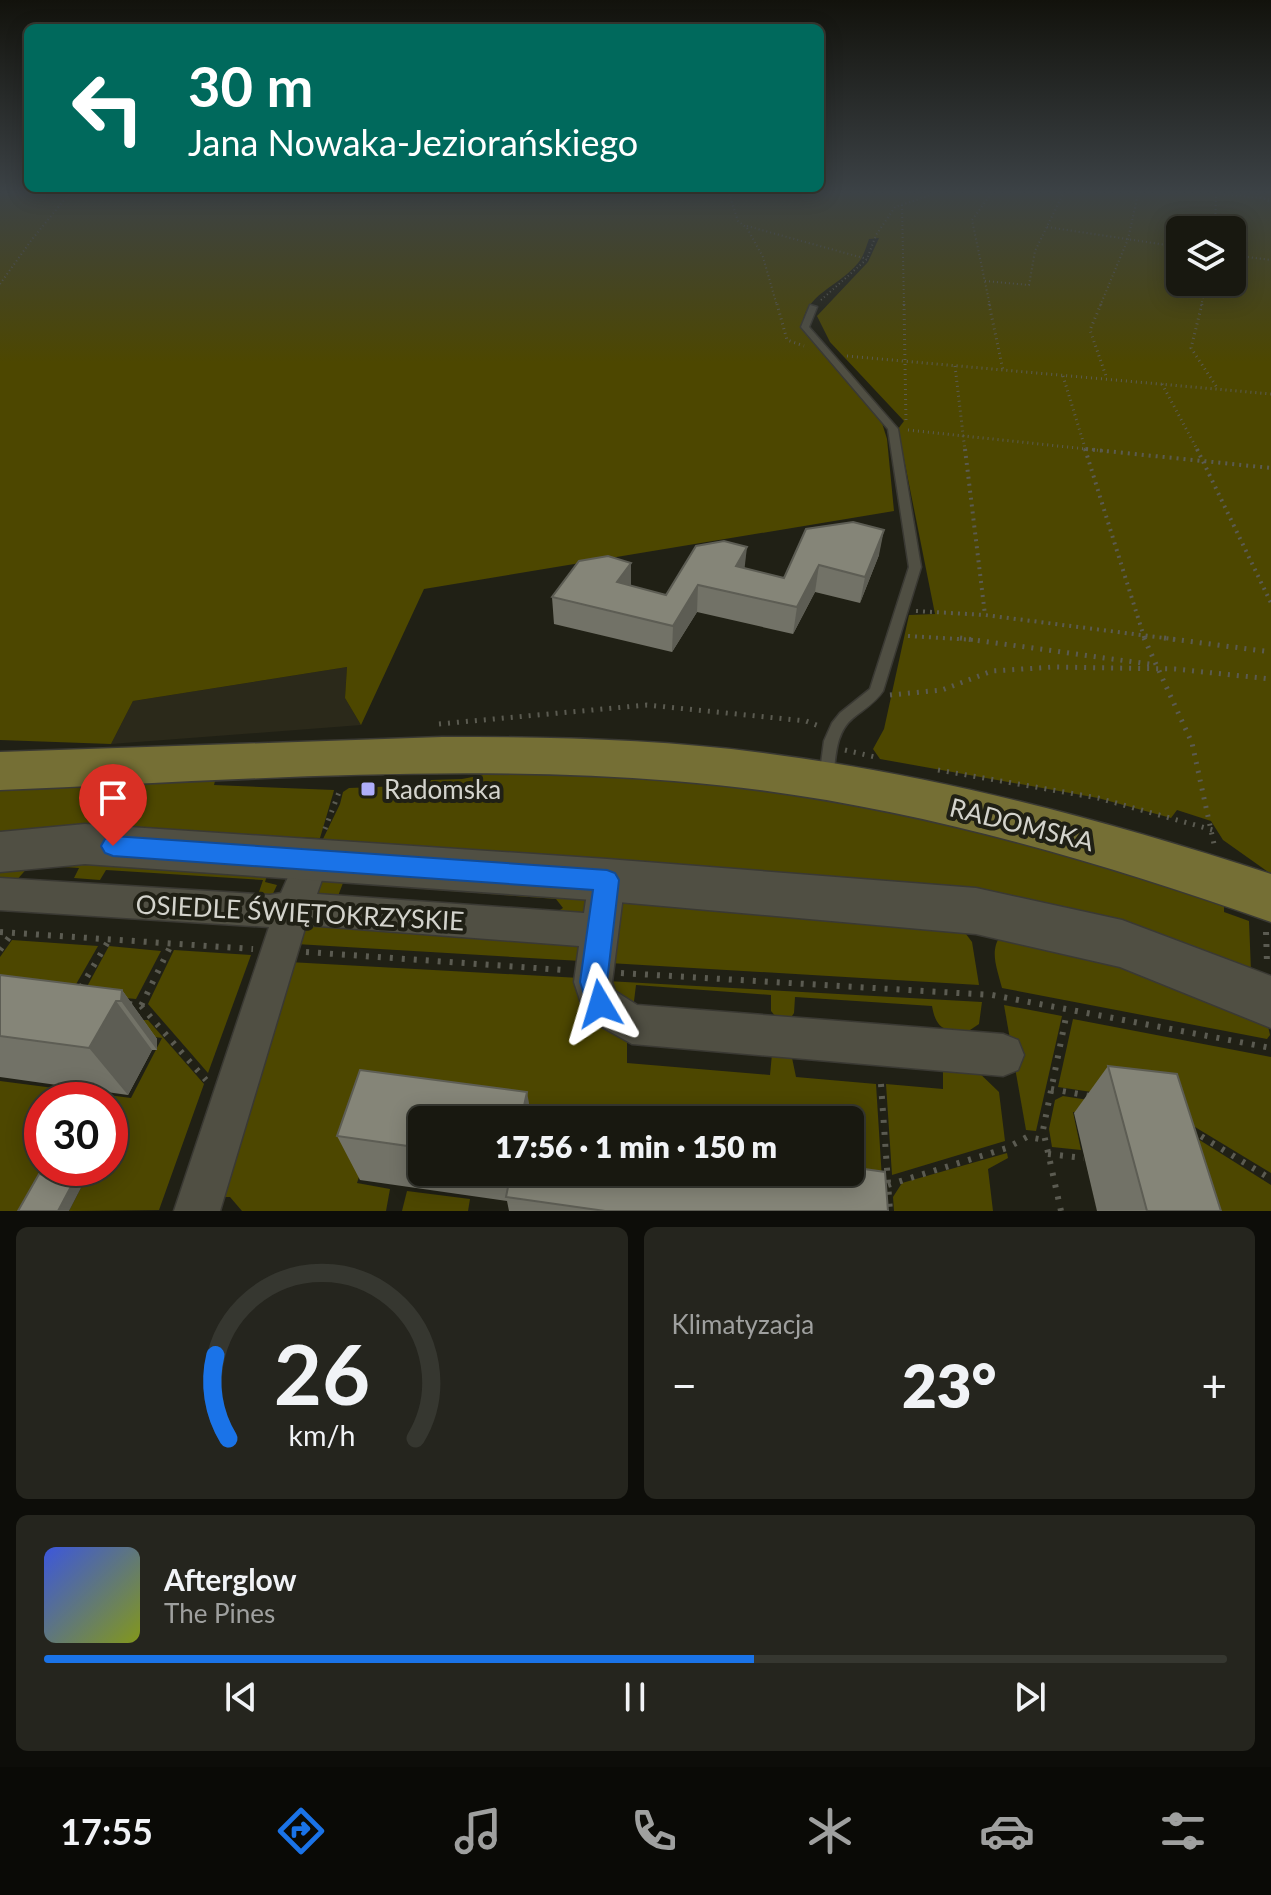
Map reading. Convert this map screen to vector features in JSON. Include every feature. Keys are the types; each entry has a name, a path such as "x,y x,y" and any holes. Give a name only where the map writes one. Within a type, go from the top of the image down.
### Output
{"main road":[{"name":"RADOMSKA","path":"0,771 448,756 589,757 741,770 826,782 991,815 1196,873 1268,911"}],"street":[{"path":"0,852 85,844 316,850 607,880 976,911 1122,944 1269,987"},
{"path":"197,1211 293,908 316,850"},
{"path":"607,880 593,982 600,1004 632,1024 1003,1055"},
{"name":"OSIEDLE ŚWIĘTOKRZYSKIE","path":"0,894 270,911 293,908 600,931"}],"lane":[{"path":"813,307 805,327 893,429 915,567 876,691 867,704 842,720 834,732 826,782"}],"path":[{"path":"0,284 25,251"},
{"path":"759,251 787,340 827,354 1271,394"},
{"path":"836,251 867,259"},
{"path":"813,307 867,259 870,251"},
{"path":"902,251 906,429 1271,468"},
{"path":"979,251 1003,370"},
{"path":"985,281 1029,285 1035,251"},
{"path":"1107,379 1090,330 1123,251"},
{"path":"1246,257 1271,260"},
{"path":"1204,296 1191,348 1218,389"},
{"path":"955,366 985,615"},
{"path":"1063,376 1083,449 1143,635 1192,743 1215,847 1196,873"},
{"path":"1162,384 1204,462 1271,603"},
{"path":"902,610 985,615 1271,652"},
{"path":"893,636 951,637 1157,667 1271,679"},
{"path":"876,691 891,695 942,690 992,671 1054,667 1157,667"},
{"path":"316,850 341,787"},
{"path":"1268,911 1269,987"},
{"path":"0,932 267,950"},
{"path":"0,950 12,933"},
{"path":"74,998 109,939"},
{"path":"135,1018 172,943"},
{"path":"293,951 579,971"},
{"path":"608,972 992,995 1271,1048"},
{"path":"115,1003 141,1006 230,1104"},
{"path":"1061,1211 1043,1130 1066,1017"},
{"path":"881,1084 890,1211"},
{"path":"1051,1089 1095,1097"},
{"path":"1179,1123 1271,1179"},
{"path":"888,1185 902,1178 1007,1148 1027,1137 1045,1140"},
{"path":"1048,1154 1084,1158"}],"shaded area":[{"path":"0,251 864,251 858,263 808,307 802,329 882,423 887,439 894,511 424,589 361,725 345,698 347,667 133,701 111,744 0,740"},
{"path":"873,251 1166,251 1166,296 1246,296 1246,251 1271,251 1271,874 1223,840 1211,821 1177,810 1171,818 1098,798 880,759 873,749 884,729 909,615 935,614 898,429 904,421 830,342 817,316 868,262"},
{"path":"347,667 345,698 361,725 111,744 133,701"},
{"path":"504,771 726,784 836,799 979,830 1224,900 1224,912 1249,921 1251,971 1183,951 326,845 323,839 343,792 349,788 429,785 431,780 462,779"},
{"path":"215,781 214,785 334,790 320,838 157,834 158,828 110,826 0,841 0,786"},
{"path":"30,862 269,869 265,882 277,885 270,900 258,895 263,880 106,870 100,880 74,878 79,868 30,865 15,882 0,883 0,866"},
{"path":"320,880 580,895 586,900 588,914 546,919 563,908 556,899 343,883 338,896 314,896"},
{"path":"619,902 960,926 972,942 979,985 609,963"},
{"path":"309,924 578,946 581,961 296,944 300,933"},
{"path":"1001,935 1100,952 1266,1017 1270,1035 1267,1039 1002,988 995,954"},
{"path":"12,940 98,946 71,993 0,995 0,957"},
{"path":"109,946 161,951 136,999 83,994"},
{"path":"174,950 251,955 208,1073 148,1004"},
{"path":"289,962 580,978 586,1010 596,1024 627,1040 627,1063 770,1075 772,1054 791,1053 796,1077 876,1084 884,1211 862,1186 864,1106 408,1106 408,1117 380,1113 357,1183 390,1189 386,1211 242,1211 230,1197 221,1197"},
{"path":"607,981 982,1002 979,1024 964,1034 942,1027 932,1006 795,997 794,1013 790,1019 776,1017 771,1011 771,995 636,985 633,1009 625,1008"},
{"path":"1004,1005 1062,1016 1036,1131 1026,1130"},
{"path":"1073,1019 1271,1057 1271,1173 1152,1101 1058,1087"},
{"path":"139,1020 148,1020 204,1084 159,1210 69,1211 82,1186 128,1186 128,1098 131,1098 162,1038 132,1034"},
{"path":"974,1068 999,1092 1005,1141 892,1175 886,1084 943,1089 943,1071"},
{"path":"0,1081 24,1084 24,1186 82,1186 31,1211 0,1211"},
{"path":"1063,1096 1152,1110 1271,1185 1271,1211 1163,1211 1137,1120 1073,1112 1081,1150 1052,1147 1049,1129 1055,1100"},
{"path":"1007,1153 1008,1158 988,1169 993,1211 894,1211 893,1197 902,1183"},
{"path":"407,1191 470,1199 468,1211 402,1211"}],"building":[{"path":"853,522 884,530 865,577 819,565 797,607 698,585 673,626 552,597 579,561 608,556 631,563 617,582 666,595 696,546 724,541 747,547 736,566 784,578 806,529"},
{"path":"0,975 122,990 121,1001 116,1001 89,1048 0,1036"},
{"path":"1108,1066 1177,1074 1221,1211 1147,1211"},
{"path":"360,1070 527,1092 524,1106 408,1106 408,1146 337,1136"},
{"path":"864,1169 885,1172 888,1211 605,1211 506,1197 508,1186 864,1186"},
{"path":"32,1186 71,1186 58,1211 18,1211"}],"place":[{"name":"Radomska","path":"368,789"}],"route":[{"path":"113,846 607,880 593,982 600,1004"}]}
